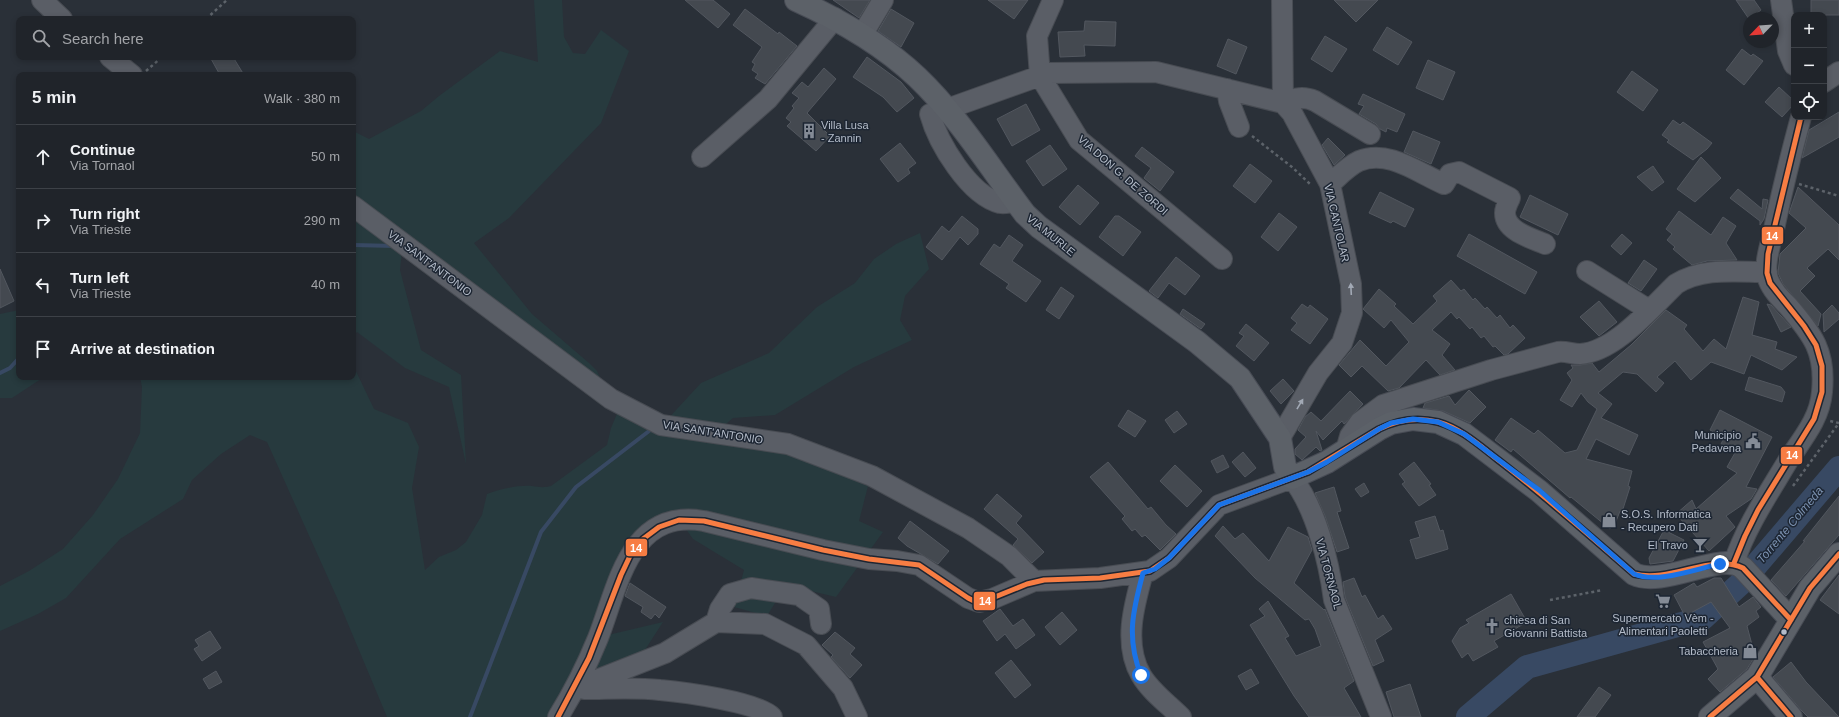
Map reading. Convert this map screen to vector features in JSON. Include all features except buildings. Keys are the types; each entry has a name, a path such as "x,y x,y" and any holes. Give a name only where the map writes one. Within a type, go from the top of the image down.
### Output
{"main road":[{"name":"VIA MURLE","path":"796,0 835,18 862,35 916,77 938,112 1039,227 1196,342 1240,378 1280,438 1285,467 1292,478"},
{"path":"1292,478 1327,462 1391,423 1413,419 1438,422 1464,434 1539,490 1634,574 1641,577 1653,578 1707,566 1738,566 1791,620"},
{"path":"1710,717 1757,677 1810,588 1839,554"},
{"path":"1757,677 1791,717"}],"street":[{"path":"42,0 59,16"},
{"path":"862,35 882,0"},
{"name":"VIA DON G. DE ZORDI","path":"1053,0 1036,36 1040,76 1079,140 1222,259"},
{"path":"1282,0 1283,103"},
{"path":"1781,0 1788,51 1791,58"},
{"path":"702,157 768,100 835,18"},
{"path":"114,60 128,72"},
{"path":"938,112 1048,73 1156,72 1283,103 1298,97 1306,97 1370,134"},
{"path":"1827,80 1839,72"},
{"path":"1227,89 1228,101 1238,127"},
{"name":"VIA CANTOLAR","path":"1280,438 1318,373 1342,343 1352,313 1350,284 1332,193 1292,113 1283,103"},
{"path":"1738,566 1738,549 1771,488 1816,416 1822,394 1824,378 1818,348 1812,335 1771,286 1767,272 1768,257 1784,179 1800,120"},
{"path":"1332,193 1359,161 1379,157 1391,159 1444,184 1450,174 1460,172 1510,198 1504,211 1508,223 1512,228 1545,244"},
{"name":"VIA SANT'ANTONIO","path":"356,208 611,399 662,425 788,444 872,476 968,528 1009,556 1034,581"},
{"path":"1346,450 1350,436 1360,422 1383,405 1491,370 1558,352 1568,351 1579,354 1596,350 1621,337 1676,284 1696,276 1721,270 1734,272 1767,272"},
{"path":"1587,271 1649,310"},
{"path":"558,717 574,689 597,640 625,562 644,538 671,521 682,519 704,521 823,550 869,559 896,561 919,565 974,601 992,599 1034,581 1100,578 1143,573 1155,569 1169,558 1219,505 1292,478"},
{"name":"VIA TORNAOL","path":"1292,478 1298,486 1316,524 1332,581 1334,600 1381,717"},
{"path":"1143,573 1134,604 1131,632 1134,658 1141,675 1181,717"},
{"path":"716,622 720,609 730,594 751,588 799,594 819,609 820,624"},
{"path":"574,689 665,653 716,622 765,624 806,645 843,688 857,717"},
{"path":"574,689 660,690 727,709 750,705 767,712 772,717"}],"path":[{"path":"209,16 228,0"},
{"path":"144,72 158,60"},
{"path":"1238,127 1266,146 1315,189 1332,193"},
{"path":"1784,179 1839,196"},
{"path":"1792,488 1839,423"},
{"path":"1550,600 1603,590"}],"green space":[{"path":"534,0 562,0 564,37 573,53 585,54 601,30 629,51 601,123 509,218 474,243 532,314 597,371 604,386 356,201 356,132 369,139 421,111 500,51 538,62"},
{"path":"356,216 402,251 400,270 421,350 461,375 466,464 449,387 405,368 357,332 356,333"},
{"path":"920,233 929,269 905,296 900,320 912,340 854,367 775,415 733,418 720,429 665,422 701,383 769,353 817,307 855,283 874,259 896,244"},
{"path":"16,311 16,380 39,380 12,398 0,398 0,314"},
{"path":"356,371 374,409 408,423 419,447 412,488 425,570 439,557 456,550 466,542 482,515 487,494 515,487 551,486 607,445 611,428 619,409 787,452 868,486 859,521 883,532 836,597 786,585 767,616 734,607 744,570 693,539 678,518 608,582 593,621 608,635 663,622 614,698 560,698 547,717 387,717 338,600 267,442 250,435 221,454 192,480 183,499 120,539 66,598 38,614 0,631 0,586 29,571 63,549 93,515 118,479 140,433 142,387 141,380 356,380"}],"waterway":[{"path":"356,245 395,246"},
{"path":"0,373 10,368 16,361"},
{"path":"470,717 541,532 576,487 653,428"},
{"name":"Torrente Colmeda","path":"1468,717 1527,667 1703,618 1740,584 1839,468"}],"transit line":[{"name":"14","path":"1734,563 1758,510 1814,419 1822,392 1822,366 1816,345 1804,326 1770,283 1767,273 1768,254 1800,120"},
{"name":"14","path":"558,717 589,658 621,575 630,556 643,539 659,527 679,520 704,521 823,550 869,559 919,565 968,598 974,601 985,601 1027,584 1044,580 1100,578 1150,571 1169,558 1219,505 1308,472 1379,429 1393,423 1408,420 1430,420 1438,422 1454,428 1469,438 1549,501 1634,574 1648,576 1663,575 1704,566 1731,564 1743,568 1791,620"},
{"name":"14","path":"1710,717 1757,677 1810,588 1839,554"},
{"name":"14","path":"1757,677 1791,717"}],"place":[{"name":"Villa Lusa - Zannin","path":"809,131"},
{"name":"Municipio Pedavena","path":"1753,441"},
{"name":"S.O.S. Informatica - Recupero Dati","path":"1609,520"},
{"name":"El Travo","path":"1700,545"},
{"name":"Supermercato Vèm - Alimentari Paoletti","path":"1663,601"},
{"name":"chiesa di San Giovanni Battista","path":"1492,626"},
{"name":"Tabaccheria","path":"1750,651"}],"route":[{"path":"1141,675 1134,658 1131,632 1134,604 1143,573 1150,572 1169,558 1219,505 1308,472 1327,462 1379,429 1391,423 1404,420 1426,419 1450,426 1464,434 1539,490 1634,574 1641,577 1653,578 1720,564"}]}
